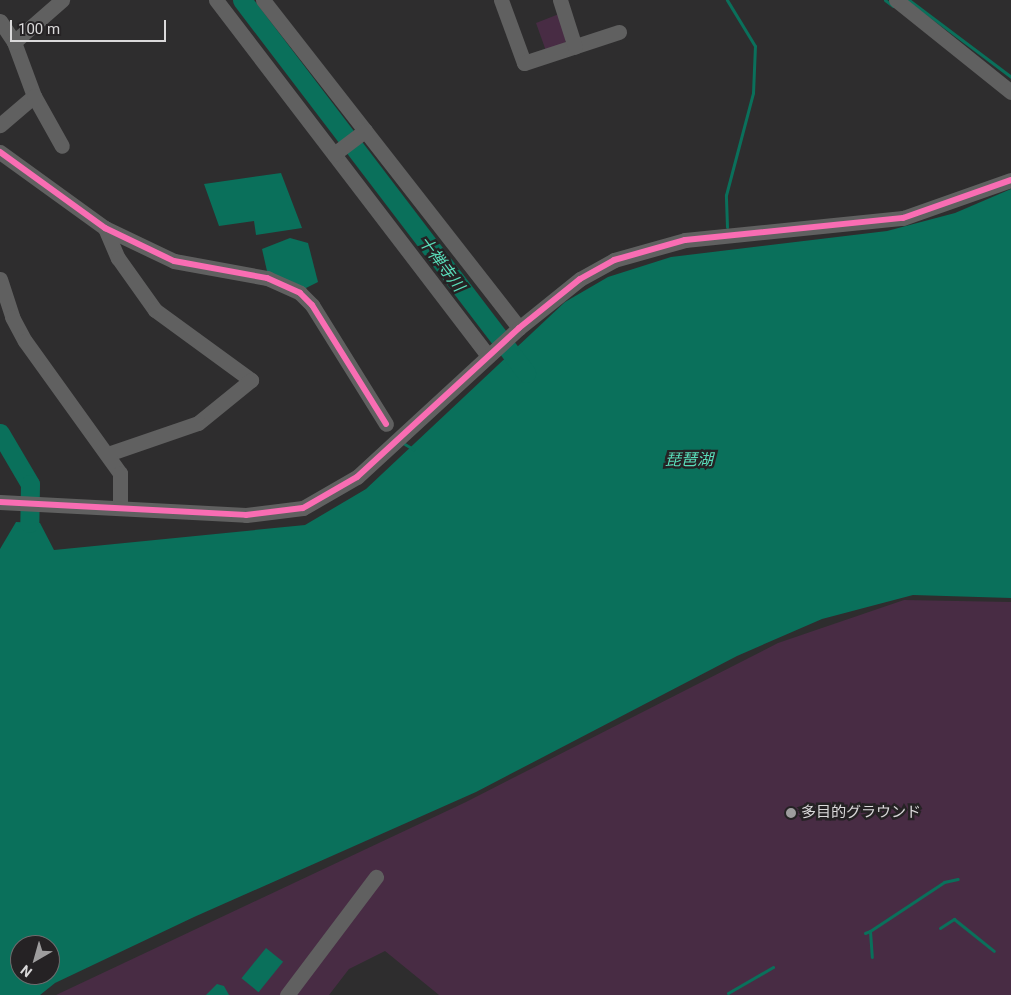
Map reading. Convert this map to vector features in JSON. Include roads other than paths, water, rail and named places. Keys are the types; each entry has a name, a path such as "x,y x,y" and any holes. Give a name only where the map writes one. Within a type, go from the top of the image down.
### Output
{"street":[{"path":"14,42 62,0"},
{"path":"216,0 336,153 490,355"},
{"path":"263,0 362,133 517,330"},
{"path":"501,0 524,63 618,32"},
{"path":"560,0 575,47"},
{"path":"896,0 1011,92"},
{"path":"0,21 14,42 34,96 62,146"},
{"path":"0,125 34,96"},
{"path":"336,153 362,133"},
{"path":"0,152 105,228 174,261 267,278 300,293 312,305 386,424"},
{"path":"0,502 246,515 303,508 357,477 517,330 580,280 652,247 903,218 1011,180"},
{"path":"105,228 118,258 155,310 251,380 198,423 108,454"},
{"path":"0,279 12,317 25,340 120,473 120,507"},
{"path":"287,995 376,877"}],"water":[{"path":"281,173 302,228 256,235 254,221 219,226 204,184"},
{"name":"琵琶湖","path":"1011,189 1011,598 913,595 822,619 737,656 476,792 194,917 60,981 60,935 10,935 10,985 52,985 40,995 0,995 0,549 16,522 40,523 54,550 305,525 366,489 565,302 608,277 671,257 887,231 955,213"},
{"path":"290,238 308,243 318,282 304,289 267,271 262,249"},
{"path":"266,948 283,962 259,992 241,978"},
{"path":"217,984 224,986 229,995 206,995"}],"waterway":[{"name":"十禅寺川","path":"242,0 526,373"},
{"path":"727,0 755,46 753,93 726,195 727,227"},
{"path":"885,0 893,6"},
{"path":"909,0 1011,77"},
{"path":"0,433 30,484 29,523"},
{"path":"403,443 413,449"},
{"path":"870,931 944,882 958,879"},
{"path":"940,928 954,919 994,951"},
{"path":"865,933 870,931 872,957"},
{"path":"728,993 773,967"}],"place":[{"name":"多目的グラウンド","path":"791,813"}]}
